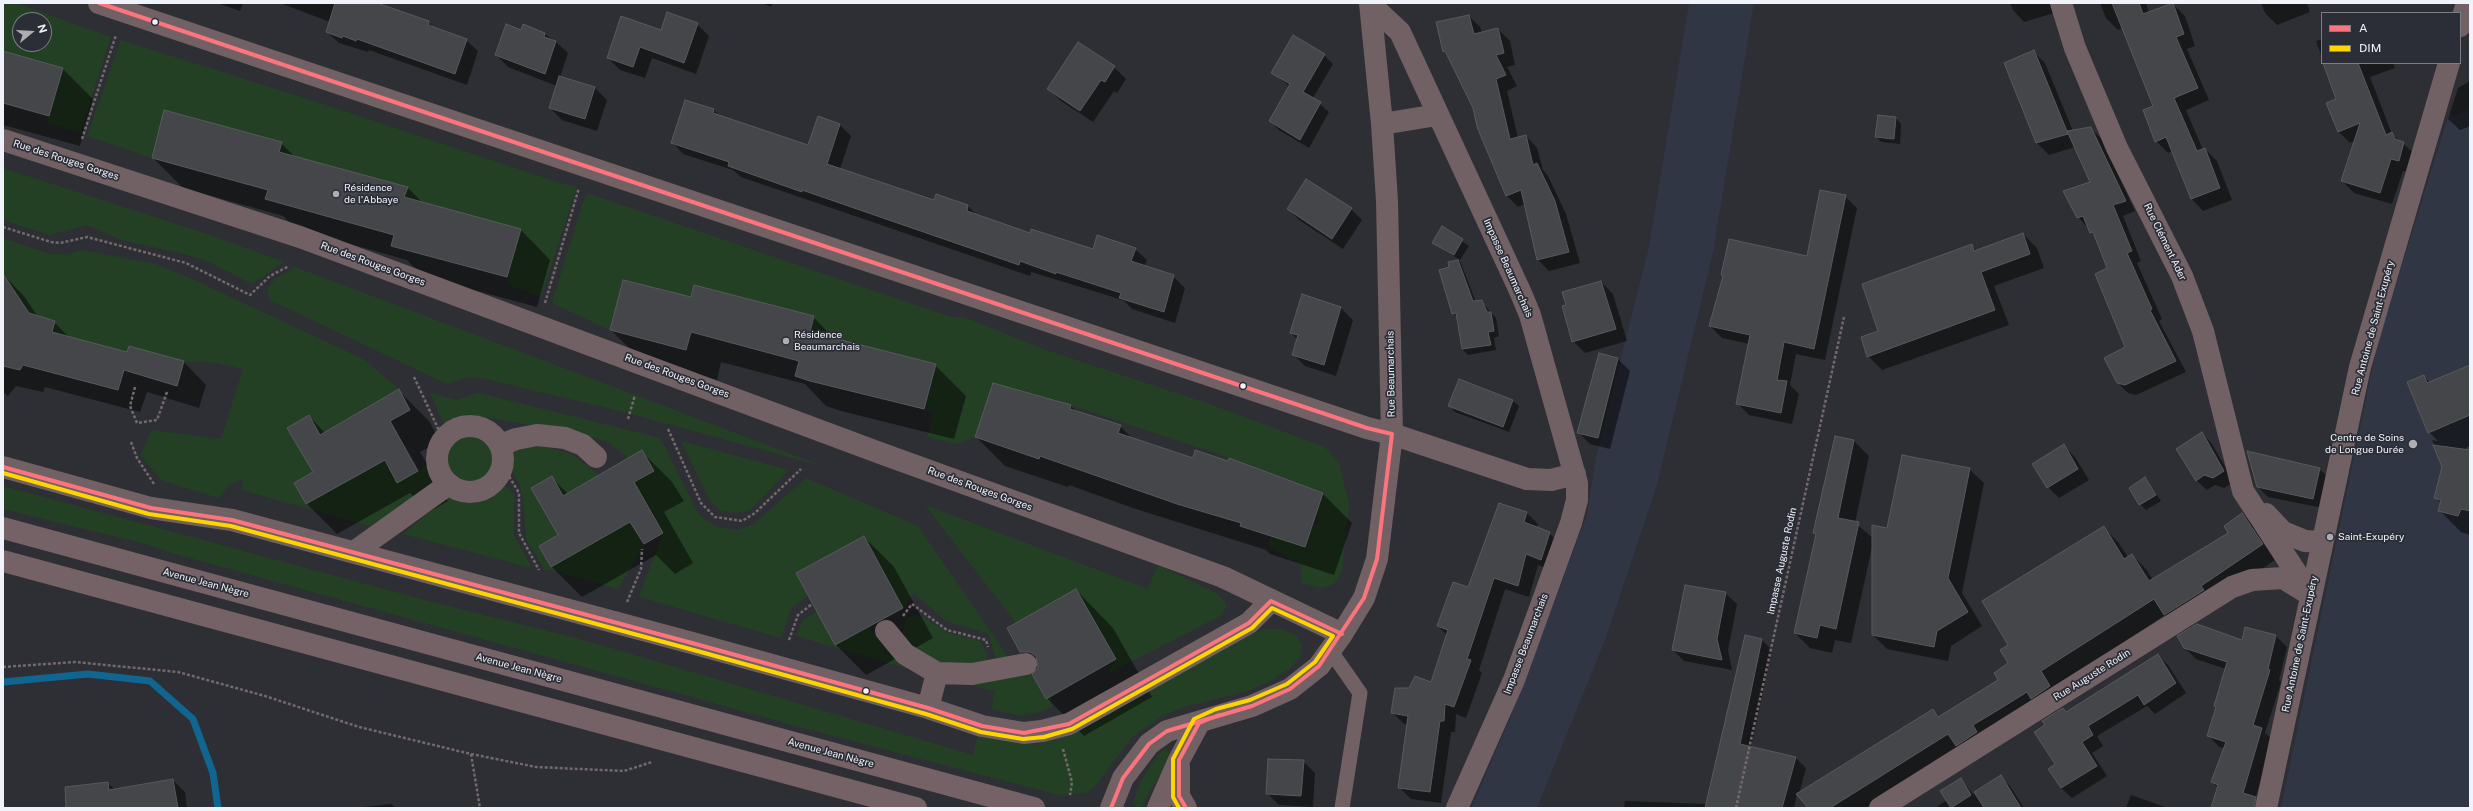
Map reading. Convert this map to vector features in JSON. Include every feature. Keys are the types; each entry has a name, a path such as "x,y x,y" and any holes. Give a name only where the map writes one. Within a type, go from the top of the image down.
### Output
{"main road":[{"name":"Avenue Jean Nègre","path":"3,528 1034,808"},
{"path":"3,561 916,808"}],"street":[{"path":"99,3 1352,423 1392,434 1527,479 1551,480 1575,474"},
{"name":"Rue Beaumarchais","path":"1111,808 1123,778 1149,744 1168,731 1252,706 1290,689 1319,666 1364,598 1377,559 1392,434 1387,201 1382,124 1370,3"},
{"name":"Impasse Beaumarchais","path":"1370,3 1400,32 1530,315 1575,474 1577,500 1571,523 1514,680 1457,808"},
{"name":"Rue Clément Ader","path":"2061,3 2075,48 2117,148 2182,276 2203,331 2243,491 2310,594"},
{"path":"2461,23 2467,3"},
{"name":"Rue Antoine de Saint-Exupéry","path":"2266,808 2310,594 2360,367 2449,64"},
{"path":"1382,124 1437,115"},
{"name":"Rue des Rouges Gorges","path":"3,140 308,240 880,453 1223,577 1272,601 1336,642"},
{"path":"502,456 486,430 477,426 456,428 444,439 437,454 441,476 449,484 459,490 470,492 481,490 491,484 498,476 502,456 516,439 537,435 565,438 583,445 596,457"},
{"path":"3,467 151,508 232,520 620,623 928,708 982,726 1024,733 1042,731 1069,724 1249,623 1272,601"},
{"path":"354,552 449,484"},
{"path":"2243,491 2283,532 2304,541 2322,542"},
{"name":"Rue Auguste Rodin","path":"1880,808 2232,587 2252,580 2283,578 2310,594"},
{"path":"888,634 905,654 937,673 972,674 1026,664"},
{"path":"928,708 937,673"},
{"path":"1158,808 1179,760 1199,723"},
{"path":"1179,760 1179,796 1186,808"}],"lane":[{"path":"1336,642 1360,693 1342,808"}],"path":[{"path":"82,139 116,35"},
{"path":"545,303 579,187"},
{"path":"3,227 60,243 87,237 186,263 250,295 270,276 289,266"},
{"name":"Impasse Auguste Rodin","path":"1736,808 1844,317"},
{"path":"414,377 444,439"},
{"path":"136,387 130,406 136,423 157,420 167,392"},
{"path":"628,419 635,395"},
{"path":"668,430 701,503 715,517 742,521 755,513 801,469"},
{"path":"131,442 137,458 158,490"},
{"path":"502,456 520,492 519,533 538,570"},
{"path":"620,623 641,569 642,549"},
{"path":"788,640 798,615 812,604"},
{"path":"888,634 893,631 912,604 947,630 986,640 993,669"},
{"path":"3,667 75,662 178,672 265,696 359,727 471,754 536,767 624,771 659,760"},
{"path":"1060,742 1072,782 1070,795"},
{"path":"471,754 480,808"}],"shaded area":[{"path":"1689,3 1754,3 1713,252 1657,485 1605,640 1537,808 1471,808 1509,721 1587,515 1596,456 1649,247"},
{"name":"Centre de Soins de Longue Durée","path":"2470,109 2470,808 2281,808 2378,342 2449,114 2453,116"}],"green space":[{"path":"3,3 16,3 41,12 12,12 12,52 52,52 52,16 111,37 80,133 47,123 63,68 3,51"},
{"path":"121,40 326,105 557,182 577,187 541,297 508,285 507,277 520,229 404,197 407,186 279,152 281,142 165,110 152,158 87,136"},
{"path":"3,168 210,235 284,262 252,284 205,260 173,251 121,240 87,225 50,235 3,220"},
{"path":"586,193 951,317 964,317 1043,349 1209,404 1325,447 1339,463 1349,505 1342,571 1334,584 1322,588 1302,583 1300,565 1270,547 1268,544 1271,536 1305,547 1313,524 1317,525 1319,517 1316,516 1323,493 1248,464 1052,399 1021,392 993,383 975,437 956,444 928,437 933,412 924,409 936,364 810,332 814,316 695,285 691,297 623,280 610,330 552,303"},
{"path":"3,238 49,254 67,254 81,250 156,264 192,279 363,359 399,389 320,435 309,415 287,428 313,472 294,484 306,504 385,460 397,482 430,463 436,484 370,526 242,490 243,479 229,485 219,498 161,480 140,455 152,430 221,439 243,369 217,363 184,361 129,346 127,352 52,332 55,321 29,313 3,275"},
{"path":"295,267 825,467 628,413 486,379 468,377 447,384 270,300 267,289 275,279"},
{"path":"430,393 457,400 478,393 660,438 698,514 716,527 737,530 754,524 806,478 918,526 1008,657 995,657 989,634 946,621 914,593 903,608 864,536 796,573 808,596 791,608 781,638 639,597 663,533 634,482 654,471 642,451 628,458 607,441 571,432 468,414 445,426"},
{"path":"466,435 476,435 485,439 491,445 494,450 494,468 485,479 476,483 466,483 457,479 451,473 447,464 447,454 451,445 457,439"},
{"path":"681,441 789,470 750,510 735,513 720,510 710,501"},
{"path":"527,442 572,454 598,475 563,496 552,477 531,488 558,535 539,546 551,567 630,522 644,544 618,589 547,569 546,572 526,539 523,499 519,483 508,465 514,450"},
{"path":"502,483 514,494 514,536 532,568 403,534 450,495 477,499 489,495"},
{"path":"3,486 432,602 587,641 973,755 978,736 1035,745 1090,723 1239,639 1265,629 1281,629 1296,635 1302,646 1299,658 1289,669 1272,680 1247,691 1187,706 1162,716 1132,737 1093,788 1086,793 1059,795 811,730 172,553 146,544 3,509"},
{"path":"925,505 1148,589 1158,565 1216,593 1225,602 1226,607 1222,615 1109,673 1115,659 1016,623"},
{"path":"817,612 835,645 869,626 886,649 915,671 796,636 803,620"},
{"path":"915,615 925,618 948,633 980,641 987,655 984,665 933,662 913,651 898,634 903,630 907,619"},
{"path":"1031,673 1046,699 1053,695 1051,707 1040,712 1021,716 992,709 994,691 956,682"},
{"path":"1165,748 1169,753 1163,769 1141,807 1136,808 1134,801 1140,783 1156,757"}],"building":[{"path":"335,3 377,3 429,21 428,25 467,39 455,74 357,39 356,41 343,36 342,38 326,32"},
{"path":"2112,3 2139,3 2143,14 2173,3 2184,34 2176,37 2198,88 2174,98 2197,151 2205,148 2220,188 2191,199 2166,137 2155,142 2143,110 2153,106"},
{"path":"667,12 698,23 684,63 640,47 633,67 607,58 621,16 661,30"},
{"path":"1469,15 1474,34 1498,28 1504,53 1496,55 1506,75 1496,79 1510,139 1526,135 1533,165 1537,163 1555,201 1569,252 1537,260 1521,190 1506,196 1477,127 1473,108 1445,51 1443,52 1436,22"},
{"path":"506,24 521,30 523,24 545,33 544,37 556,41 545,74 495,55"},
{"path":"1293,35 1325,54 1303,92 1321,102 1300,140 1269,121 1290,84 1271,73"},
{"path":"1078,42 1115,66 1105,82 1101,80 1080,111 1047,89"},
{"path":"2034,50 2068,134 2036,143 2004,63"},
{"path":"3,51 63,68 49,116 3,103"},
{"path":"2323,64 2358,64 2386,135 2392,132 2395,139 2404,142 2399,161 2391,159 2380,193 2341,181 2360,123 2338,132 2326,103 2336,99"},
{"path":"559,76 595,87 585,119 549,108"},
{"path":"685,100 714,109 713,113 808,145 818,116 840,124 827,164 934,200 936,194 968,205 967,211 1030,233 1031,229 1093,249 1097,235 1136,248 1131,261 1174,275 1164,312 1119,298 1121,293 1056,272 1056,274 1020,261 1019,265 802,190 802,192 728,166 729,162 671,143"},
{"name":"Résidence de l'Abbaye","path":"164,110 282,142 279,152 408,187 404,197 521,229 507,277 391,246 394,235 265,199 268,190 152,158"},
{"path":"1878,115 1896,117 1894,139 1875,137"},
{"path":"2091,127 2126,201 2113,205 2132,251 2127,253 2152,309 2150,310 2176,361 2125,385 2117,383 2104,358 2125,347 2095,274 2107,268 2093,232 2090,233 2083,216 2077,218 2063,191 2090,182 2067,131"},
{"path":"1306,179 1352,208 1332,239 1287,209"},
{"path":"1820,190 1846,195 1814,349 1784,342 1777,380 1787,381 1781,413 1736,404 1750,335 1709,326 1723,276 1721,275 1729,239 1807,256"},
{"path":"1442,226 1463,239 1454,255 1432,243"},
{"path":"2023,233 2030,254 1981,272 1995,310 1867,357 1861,337 1878,331 1862,284 1972,244 1974,251"},
{"path":"1458,260 1473,301 1482,300 1487,312 1491,312 1494,331 1488,332 1491,345 1462,349 1456,313 1452,314 1439,270 1449,267 1448,262"},
{"path":"3,274 29,313 55,321 52,332 127,352 129,346 184,361 177,386 124,370 118,390 23,365 20,370 3,366"},
{"name":"Résidence Beaumarchais","path":"623,280 691,297 694,285 814,316 810,332 936,364 924,409 810,381 795,376 799,361 691,332 686,350 610,330"},
{"path":"1601,281 1616,329 1572,342 1562,306 1566,305 1562,292"},
{"path":"1302,294 1341,307 1324,365 1292,355 1298,335 1290,333"},
{"path":"1599,353 1618,358 1598,438 1577,433"},
{"path":"2470,365 2470,415 2428,433 2407,382 2424,375 2427,383"},
{"path":"1459,379 1513,400 1503,427 1448,406"},
{"path":"993,383 1071,405 1070,409 1121,425 1118,433 1193,458 1195,450 1228,461 1229,458 1323,493 1305,547 1240,526 1241,523 1177,504 1040,456 1039,459 975,437"},
{"path":"399,389 410,410 390,421 418,471 397,483 385,460 306,504 294,483 313,472 287,428 309,415 320,435"},
{"path":"2202,432 2224,471 2213,478 2204,475 2196,481 2176,449"},
{"path":"1835,436 1854,440 1838,518 1859,522 1836,629 1820,625 1817,638 1794,633 1816,534 1813,533"},
{"path":"2064,444 2078,469 2047,488 2032,464"},
{"path":"2433,445 2470,450 2470,511 2461,509 2458,516 2438,511 2441,500 2434,498 2442,467"},
{"path":"642,450 654,471 634,482 663,533 644,544 630,522 551,567 539,546 558,535 531,488 552,476 563,496"},
{"path":"2247,451 2320,468 2313,499 2257,487"},
{"path":"1902,455 1970,468 1948,578 1968,612 1937,631 1934,647 1872,635 1872,525 1887,528"},
{"path":"2145,477 2156,495 2139,505 2129,488"},
{"path":"1499,503 1527,512 1524,522 1550,532 1541,560 1526,554 1518,586 1494,578 1467,659 1471,660 1454,707 1445,704 1444,721 1440,721 1430,792 1398,788 1408,716 1391,713 1395,688 1409,688 1415,676 1431,682 1448,630 1437,626 1453,582 1468,587"},
{"path":"2242,513 2263,544 2201,586 2204,590 2164,615 2154,599 2041,671 2050,686 2031,699 2027,692 1973,725 1977,732 1956,746 1948,734 1830,808 1808,808 1796,794 1933,709 1938,717 1998,680 1994,673 2008,663 2000,650 2008,645 1982,601 2104,526 2124,559 2132,554 2149,581 2228,533 2224,526"},
{"path":"864,536 903,608 835,645 796,573"},
{"path":"1685,585 1726,592 1717,639 1722,660 1672,650"},
{"path":"1076,589 1116,659 1046,699 1032,674 1038,668 1036,656 1030,652 1020,652 1007,628"},
{"path":"2197,624 2242,640 2245,627 2276,635 2268,669 2270,670 2253,725 2262,728 2243,793 2256,797 2254,808 2211,808 2218,785 2211,782 2226,742 2207,736 2227,662 2184,648 2177,636"},
{"path":"1745,635 1762,639 1740,744 1796,757 1782,808 1705,808"},
{"path":"2158,654 2176,683 2144,705 2138,695 2088,726 2093,735 2082,742 2097,766 2061,788 2048,769 2055,764 2034,732 2045,725 2042,721 2063,708 2066,712"},
{"path":"1268,759 1304,760 1301,796 1266,794"},
{"path":"2001,775 2021,808 1984,808 1974,792"},
{"path":"1961,778 1971,795 1951,808 1940,791"},
{"path":"173,779 178,808 66,808 65,787 108,782 109,790"}],"waterway":[{"path":"3,682 88,674 150,681 193,719 213,773 218,808"}],"transit line":[{"name":"A","path":"99,3 1367,428 1392,434 1377,559 1364,598 1319,666 1290,689 1252,706 1167,731 1149,744 1123,778 1111,808"},
{"name":"A","path":"3,467 151,508 232,520 692,643 928,708 982,726 1024,733 1069,724 1249,623 1271,601 1342,634"},
{"name":"DIM","path":"3,473 149,514 231,526 690,649 926,714 981,732 1023,739 1044,737 1072,729 1252,628 1272,608 1333,636 1315,662 1287,684 1250,700 1216,709 1194,719 1173,759 1173,797 1179,808"},
{"name":"A","path":"1186,808 1179,796 1179,760 1199,723 1219,715"}],"place":[{"name":"Résidence de l'Abbaye","path":"336,194"},
{"name":"Résidence Beaumarchais","path":"786,341"},
{"name":"Centre de Soins de Longue Durée","path":"2413,444"},
{"name":"Saint-Exupéry","path":"2330,537"}]}
